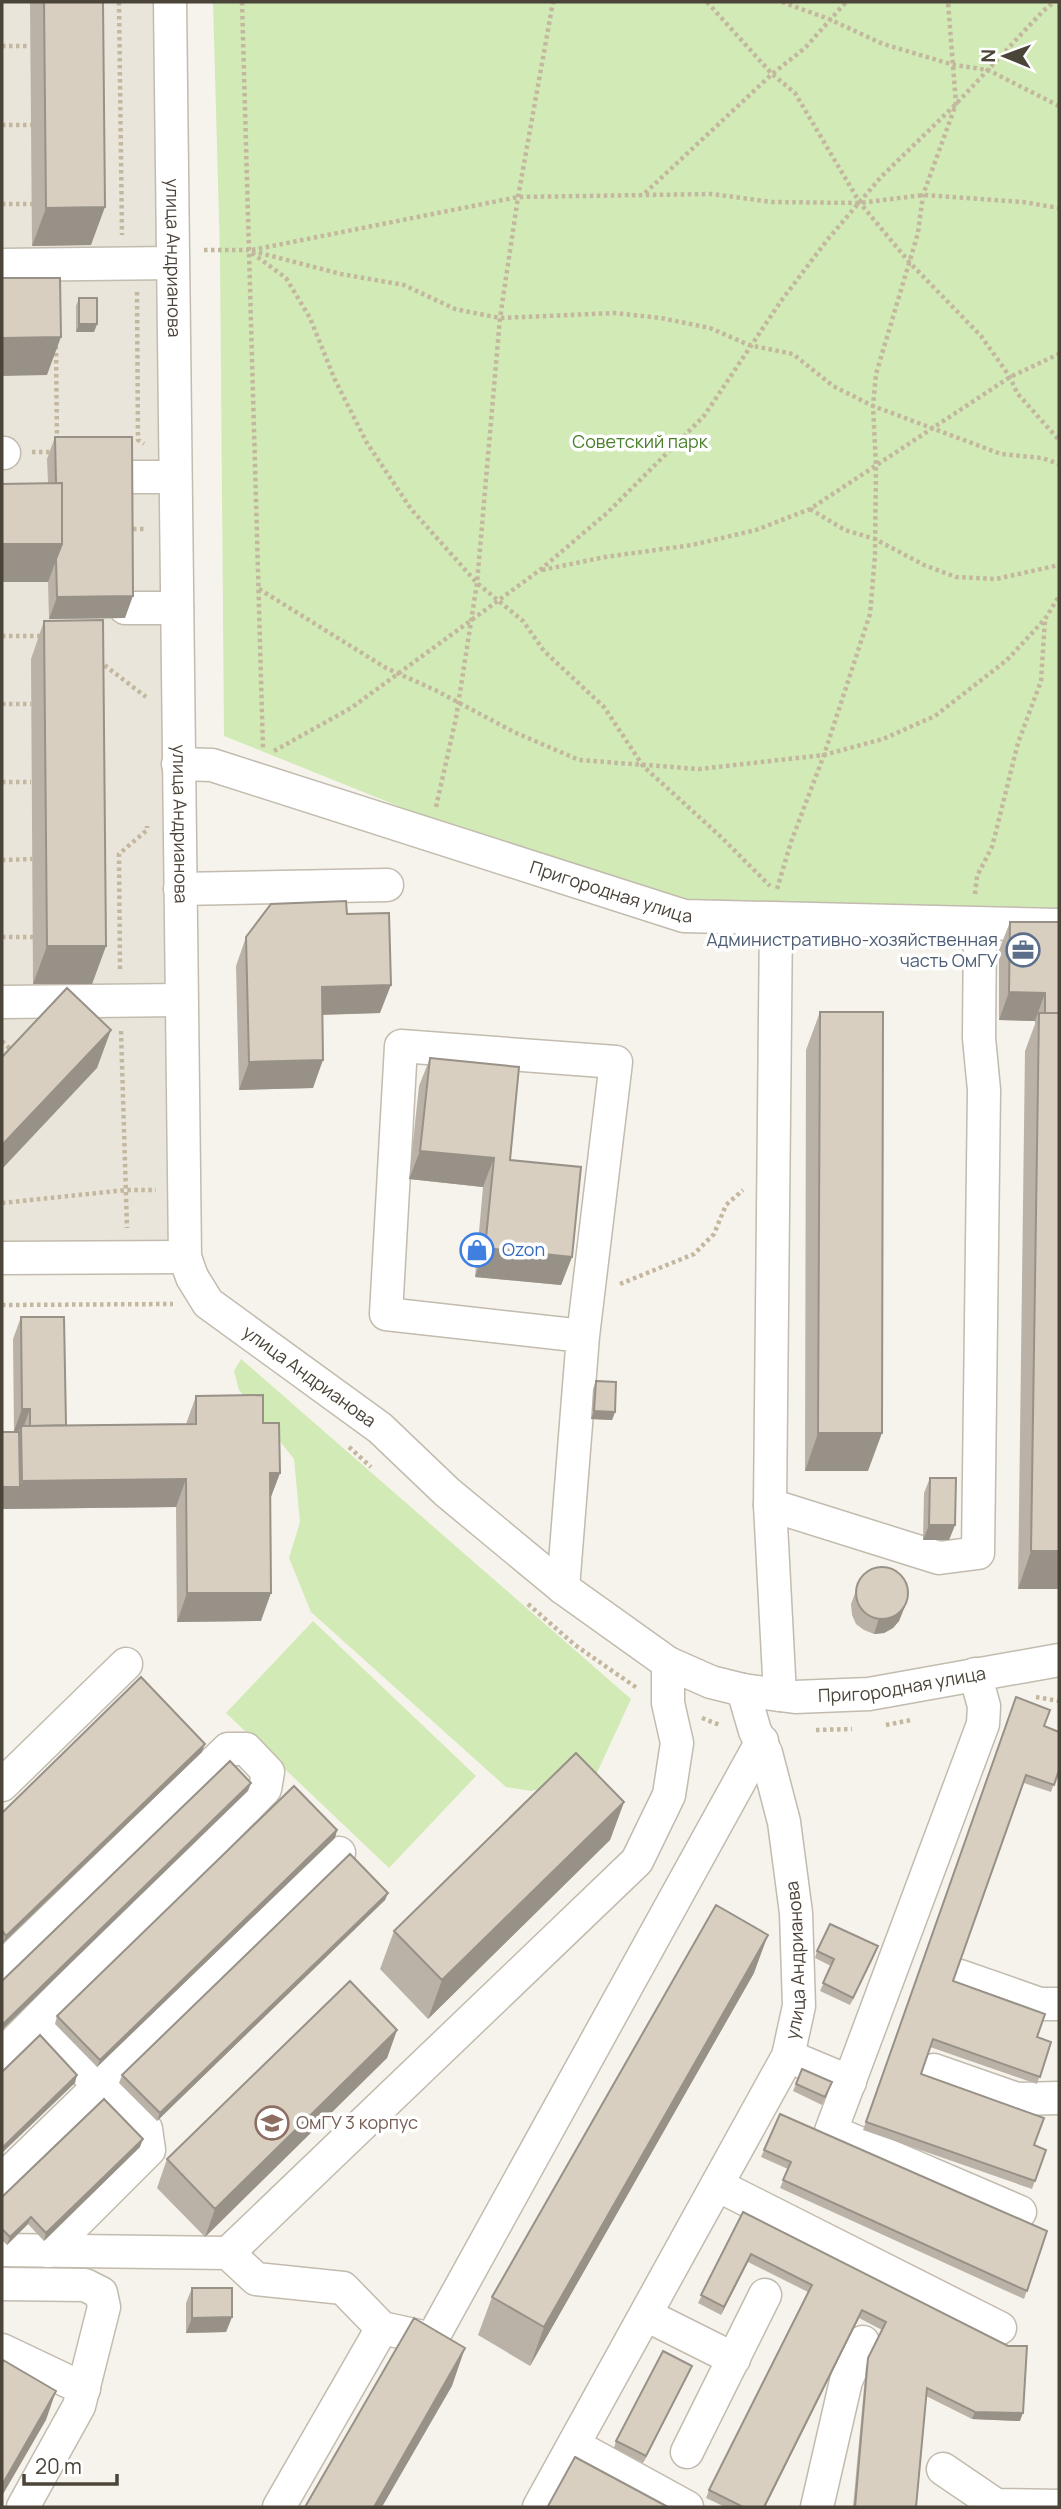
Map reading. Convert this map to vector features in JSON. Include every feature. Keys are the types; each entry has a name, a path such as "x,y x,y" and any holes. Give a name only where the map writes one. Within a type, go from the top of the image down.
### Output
{"street":[{"name":"улица Андрианова","path":"170,2 172,263 168,477 177,608 185,1257 192,1277 208,1303 380,1428 447,1492 563,1588 668,1663 711,1682 743,1690 755,1731 762,1741 783,1822 796,1913 799,2006 788,2056 539,2507"},
{"path":"2,265 172,263"},
{"path":"123,477 168,477"},
{"path":"125,608 177,608"},
{"name":"Пригородная улица","path":"178,764 212,765 684,916 1059,925"},
{"path":"180,889 387,885"},
{"path":"776,919 770,1505 780,1695"},
{"path":"770,1505 939,1558 978,1553 984,1090 979,1038 980,924"},
{"path":"2,1028 14,1002 181,1000"},
{"path":"563,1588 583,1336 616,1062 401,1046 386,1314 583,1336"},
{"path":"2,1258 185,1257"},
{"name":"Пригородная улица","path":"743,1690 795,1697 869,1694 1059,1660"},
{"path":"228,2253 637,1861 669,1795 677,1743 668,1703 668,1663"},
{"path":"2,1785 126,1664"},
{"path":"975,1674 984,1706 983,1724 831,2132 1020,2212"},
{"path":"2,2250 228,2253 256,2279 343,2288 382,2328 432,2339 762,1741"},
{"path":"2,2055 265,1789 268,1772 246,1749 228,1749 5,1965"},
{"path":"2,2180 339,1853"},
{"path":"960,1976 1040,2004 1059,2004"},
{"path":"34,2023 146,2129 149,2150 47,2251"},
{"path":"788,2056 850,2082"},
{"path":"934,2070 1017,2099 1059,2098"},
{"path":"717,2185 1000,2328"},
{"path":"2,2284 85,2285 101,2293 104,2307 79,2406 23,2507"},
{"path":"687,2452 765,2295"},
{"path":"646,2315 733,2359"},
{"path":"279,2507 382,2328"},
{"path":"817,2507 846,2381 863,2342"},
{"path":"2,2350 84,2389"},
{"path":"574,2445 687,2507"},
{"path":"943,2469 996,2506 1059,2507 1059,2486"}],"path":[{"path":"119,2 123,264 137,281 138,440 160,455 168,477"},
{"path":"242,2 263,757 351,708 540,570 607,513 704,415 749,345 828,239 881,177 956,104 1042,10 1054,2"},
{"path":"430,835 459,702 472,620 500,318 518,197 553,2"},
{"path":"707,2 772,74 795,93 860,203 909,263 981,335 1010,377 1017,393 1059,440"},
{"path":"782,2 829,19 884,44 954,65 988,70 1059,106"},
{"path":"645,194 772,74 805,47 846,2"},
{"path":"248,250 286,278 310,318 335,380 367,443 411,509 477,583 523,621 544,651 604,707 643,766 720,836 776,894 791,842 824,755 870,614 875,539 873,406 876,374 918,233 923,195 956,104 948,2"},
{"path":"2,46 30,46"},
{"path":"2,125 31,125"},
{"path":"204,250 248,250 518,197 712,194 772,202 860,203 923,195 1023,202 1059,208"},
{"path":"2,204 32,204"},
{"path":"248,250 341,274 404,285 455,309 500,318 615,313 661,318 710,328 749,345 793,354 833,386 873,406 1001,454 1042,458 1059,464"},
{"path":"3,453 57,452 56,334"},
{"path":"540,570 605,557 692,545 756,530 810,509 1010,377 1059,354"},
{"path":"810,509 845,530 875,539 924,565 956,578 996,579 1059,565"},
{"path":"259,589 386,668 459,702 514,732 579,760 699,769 824,755 883,739 935,716 1007,660 1045,619 1059,596"},
{"path":"980,924 974,901 976,876 992,847 1018,743 1041,681 1045,619"},
{"path":"2,636 54,636"},
{"path":"97,659 146,697"},
{"path":"145,685 146,710"},
{"path":"2,704 31,704"},
{"path":"2,782 32,782"},
{"path":"127,1240 119,854 147,830 147,817"},
{"path":"2,860 32,859"},
{"path":"2,937 33,937"},
{"path":"2,1041 22,1060"},
{"path":"589,1292 606,1293 622,1282 694,1254 714,1234 726,1205 745,1188 775,1185"},
{"path":"2,1203 126,1190 162,1190"},
{"path":"2,1305 128,1304"}],"shaded area":[{"path":"2,2 156,2 173,1234 169,1242 2,1249"}],"green space":[{"name":"Советский парк","path":"213,2 1059,2 1059,913 697,903 433,820 224,736 220,255"},
{"path":"241,1359 631,1699 595,1777 531,1791 506,1787 311,1612 289,1558 300,1522 294,1459 239,1390 234,1371"},
{"path":"313,1621 476,1776 389,1868 226,1713"}],"building":[{"path":"44,2 103,2 105,207 46,208"},
{"path":"2,278 60,278 61,337 2,338"},
{"path":"79,298 97,298 97,324 79,324"},
{"path":"55,437 132,437 133,596 57,597 56,559 62,544 62,483 56,483"},
{"path":"62,483 62,544 2,544 2,484"},
{"path":"103,620 106,946 47,946 44,621"},
{"path":"346,901 347,914 389,913 391,985 322,987 323,1060 249,1062 246,937 271,904"},
{"path":"1010,922 1059,922 1059,1013 1045,1013 1045,993 1009,992"},
{"path":"67,988 111,1030 2,1145 2,1057"},
{"path":"820,1012 883,1012 882,1433 818,1433"},
{"path":"1039,1013 1059,1013 1059,1551 1031,1551"},
{"path":"430,1058 519,1067 510,1160 581,1167 572,1257 485,1248 494,1158 420,1151"},
{"path":"21,1317 64,1317 66,1425 30,1426 30,1409 22,1409"},
{"path":"596,1381 616,1382 615,1412 594,1411"},
{"path":"263,1395 263,1423 279,1423 280,1473 270,1473 271,1593 187,1593 186,1479 22,1481 21,1426 196,1424 196,1396"},
{"path":"2,1432 19,1432 20,1487 2,1487"},
{"path":"930,1478 956,1478 955,1525 929,1525"},
{"path":"882,1567 892,1569 900,1575 906,1583 906,1603 900,1611 892,1617 882,1619 872,1617 864,1611 858,1603 856,1593 858,1583 864,1575 872,1569"},
{"path":"141,1677 205,1744 6,1936 2,1930 2,1813"},
{"path":"1016,1697 1050,1710 1044,1726 1059,1732 1059,1770 1054,1785 1026,1775 953,1981 1045,2014 1037,2037 1051,2042 1040,2077 933,2039 921,2074 1044,2118 1034,2145 1046,2150 1035,2181 866,2122"},
{"path":"576,1753 624,1802 442,1980 394,1931"},
{"path":"230,1761 251,1783 2,2025 2,1981"},
{"path":"294,1786 337,1830 100,2060 57,2016"},
{"path":"350,1854 388,1893 160,2113 122,2075"},
{"path":"716,1905 768,1935 544,2327 492,2297"},
{"path":"830,1924 878,1946 853,1998 823,1983 834,1959 817,1951"},
{"name":"ОмГУ 3 корпус","path":"350,1981 397,2030 215,2209 167,2159"},
{"path":"40,2035 77,2075 2,2148 2,2072"},
{"path":"802,2069 832,2082 825,2097 796,2084"},
{"path":"104,2099 143,2139 46,2233 31,2217 10,2237 2,2229 2,2197"},
{"path":"780,2114 1047,2231 1027,2291 783,2180 791,2162 764,2150"},
{"path":"743,2212 1008,2346 1027,2346 1023,2413 975,2412 927,2388 916,2507 855,2507 868,2358 886,2322 862,2310 764,2507 743,2507 709,2490 812,2285 751,2254 724,2307 701,2295"},
{"path":"192,2288 232,2288 232,2317 192,2318"},
{"path":"414,2318 465,2348 374,2507 305,2507"},
{"path":"663,2351 692,2366 646,2456 616,2441"},
{"path":"3,2360 56,2391 2,2485 2,2363"},
{"path":"575,2457 668,2507 548,2506"}],"place":[{"name":"Административно-хозяйственная часть ОмГУ","path":"1023,950"},
{"name":"Ozon","path":"477,1250"},
{"name":"ОмГУ 3 корпус","path":"272,2123"}]}
